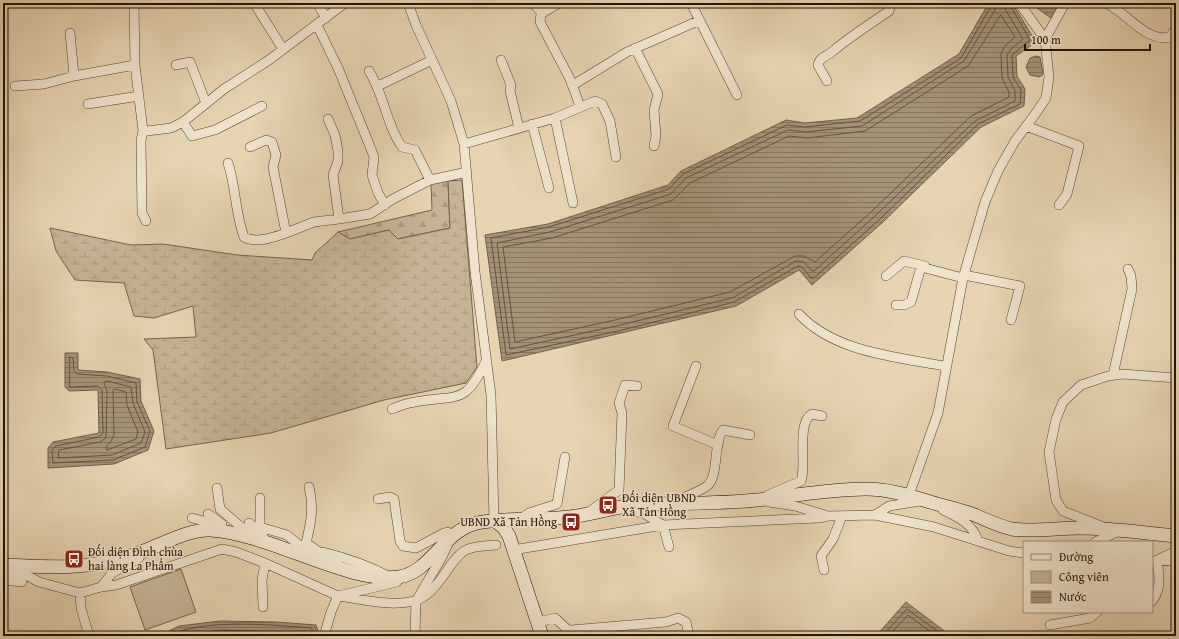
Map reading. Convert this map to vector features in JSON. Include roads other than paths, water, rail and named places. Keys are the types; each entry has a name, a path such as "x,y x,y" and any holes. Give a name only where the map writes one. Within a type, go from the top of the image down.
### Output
{"main road":[{"path":"3,565 49,568 81,567 127,558 201,530 231,534 273,546 319,556 346,570 379,578 391,577 408,575 415,572 452,535 462,528 494,520 547,520 614,508 754,500 834,490 868,489 894,491 909,495 954,508 999,526 1016,530 1053,528 1115,530 1176,536"},
{"path":"494,520 504,528 542,636"}],"street":[{"path":"134,3 135,65 143,131 141,141 142,212 146,221"},
{"path":"254,3 283,49"},
{"path":"317,3 326,18"},
{"path":"143,131 164,129 183,122 224,89 317,25 345,3"},
{"path":"408,3 451,101 464,144 475,272 491,395 494,520"},
{"path":"533,3 542,13"},
{"path":"559,3 542,13 540,24 573,85 580,106"},
{"path":"691,3 698,21 738,95"},
{"path":"827,81 818,65 822,58 831,53 841,43 889,11 891,3"},
{"path":"909,495 938,413 945,366 963,276 985,202 998,171 1015,141 1046,98 1049,76 1045,39 1019,3"},
{"path":"1045,39 1065,3"},
{"path":"1104,3 1116,8 1135,26 1159,37 1170,37 1176,28"},
{"path":"573,85 635,48 698,21"},
{"path":"317,25 338,68 374,157 372,175 385,205"},
{"path":"70,33 74,76"},
{"path":"635,48 658,94 654,110 656,136 654,146"},
{"path":"378,86 432,60"},
{"path":"500,60 511,85 510,91 518,128"},
{"path":"176,65 190,62 206,103"},
{"path":"15,86 44,84 74,76 135,65"},
{"path":"369,70 378,86 396,139 402,147 415,150 430,180"},
{"path":"88,104 139,96"},
{"path":"464,144 555,118 592,101 603,105 610,121 616,157"},
{"path":"183,122 192,136 214,130 262,106"},
{"path":"555,118 573,203"},
{"path":"328,119 335,135 338,151 333,175 339,219"},
{"path":"532,124 549,188"},
{"path":"1026,126 1079,146 1067,194 1059,205"},
{"path":"250,147 266,140 272,142 276,155 273,167 286,233"},
{"path":"228,163 233,180 236,209 244,237 248,239 260,239 286,233 314,222 365,215 377,210 430,180 467,172"},
{"path":"886,276 904,261 963,276 1020,286 1011,320"},
{"path":"896,305 904,305 911,302 919,271 925,266"},
{"path":"1113,375 1132,289 1131,276 1128,269"},
{"path":"799,314 809,325 832,339 889,355 945,366"},
{"path":"392,409 414,402 453,398 463,393 478,378 486,361"},
{"path":"696,366 673,426 718,445"},
{"path":"1115,530 1063,510 1058,504 1049,452 1052,444 1056,419 1063,402 1081,385 1113,375 1122,374 1176,378"},
{"path":"586,514 619,490 622,413 619,399 625,385 637,386"},
{"path":"754,500 801,481 803,474 802,437 807,418 812,414 822,416"},
{"path":"669,504 708,485 711,479 718,445 723,430 750,435"},
{"path":"518,521 529,512 557,504 565,457"},
{"path":"309,487 312,500 312,521 306,543 319,556"},
{"path":"217,488 220,509 256,540"},
{"path":"378,500 388,497 394,499 400,544 404,547 416,548 444,533 448,532 452,535 442,557 416,601 415,636"},
{"path":"260,498 260,527 287,536 319,556 346,557 373,567 391,577"},
{"path":"754,500 795,506 828,516"},
{"path":"875,515 889,506 930,502 940,509 965,521 974,531 978,541"},
{"path":"614,508 644,513 663,525 669,547"},
{"path":"208,514 231,534"},
{"path":"513,550 663,525 746,523 819,518 828,516 875,515 934,527 1009,551 1023,553"},
{"path":"824,570 820,556 833,539 842,516"},
{"path":"192,518 215,524 231,534"},
{"path":"249,523 273,546"},
{"path":"1097,541 1115,530"},
{"path":"3,573 28,576 39,582 80,593 101,587 116,586 222,549 236,552 265,563 338,596 388,602 416,601 438,584 461,553 472,548 496,545"},
{"path":"101,587 112,573 155,547"},
{"path":"1154,560 1176,551"},
{"path":"1154,560 1176,561"},
{"path":"1153,600 1158,593 1159,585 1154,560"},
{"path":"263,607 262,580 265,563"},
{"path":"338,596 401,581 408,575"},
{"path":"3,580 31,583 39,582"},
{"path":"80,593 81,608 89,636"},
{"path":"324,636 331,612 338,596"},
{"path":"1050,625 1090,618 1096,613"},
{"path":"538,622 555,618 567,629 572,630 666,622 678,618 686,622 689,636"}],"water":[{"path":"987,3 1012,3 1036,42 1016,56 1017,76 1025,89 1024,106 981,127 883,222 812,285 799,270 736,306 502,361 485,235 548,224 668,185 681,171 786,120 805,123 857,118 959,54 987,6"},
{"path":"1030,3 1060,3 1051,18"},
{"path":"1036,56 1040,57 1043,74 1040,77 1030,75 1026,67 1030,58"},
{"path":"65,353 78,353 78,370 107,372 140,379 141,401 154,431 148,450 114,464 48,468 48,448 53,442 99,433 98,390 69,391 65,387"},
{"path":"906,602 951,636 876,636"},
{"path":"220,621 276,622 316,625 319,636 159,636 179,626"}],"place":[{"name":"Đối diện UBND Xã Tản Hồng","path":"608,505"},
{"name":"UBND Xã Tản Hồng","path":"571,522"},
{"name":"Đối diện Đình chùa hai làng La Phẩm","path":"74,559"}]}
